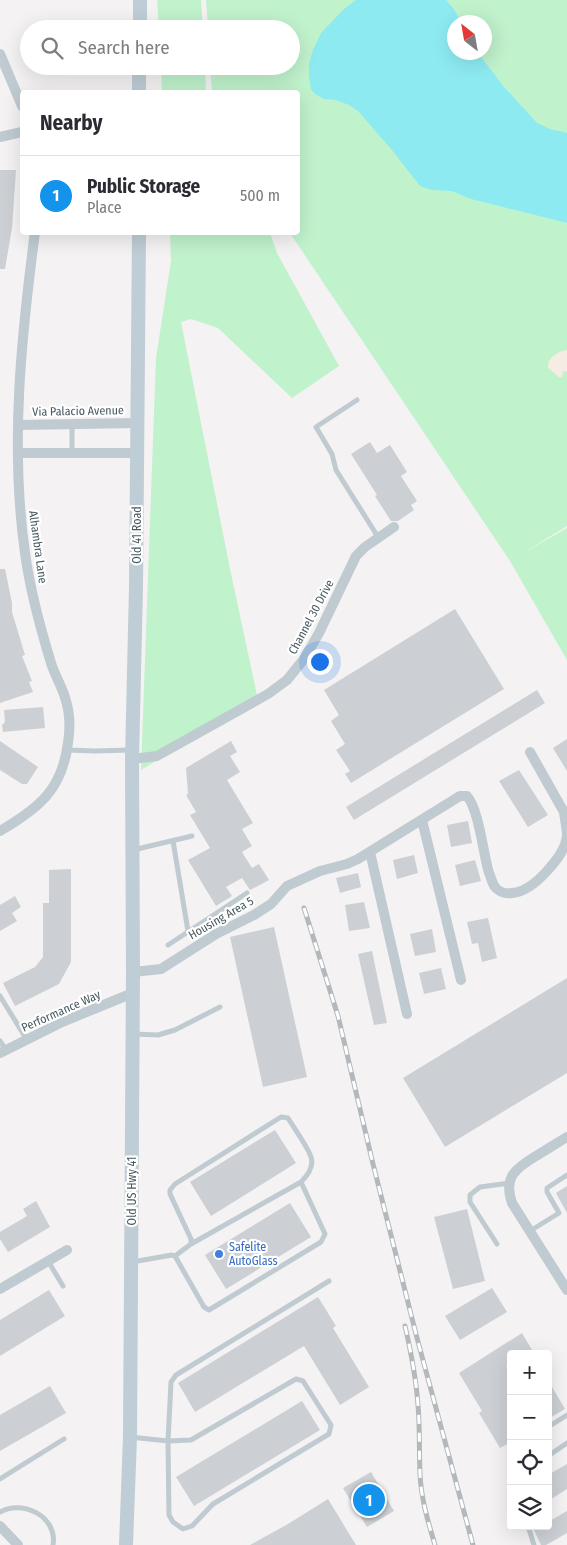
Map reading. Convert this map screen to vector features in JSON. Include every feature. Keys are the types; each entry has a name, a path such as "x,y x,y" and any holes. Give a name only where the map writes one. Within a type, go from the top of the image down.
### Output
{"street":[{"path":"140,0 140,20"},
{"path":"0,54 20,101"},
{"path":"139,75 139,90"},
{"path":"0,138 20,133"},
{"name":"Alhambra Lane","path":"0,832 30,812 48,795 62,768 67,750 69,729 67,702 52,666 39,624 25,554 19,503 18,453 22,340 35,235"},
{"name":"Old 41 Road","path":"132,844 139,235"},
{"name":"Via Palacio Avenue","path":"19,425 137,423"},
{"path":"18,453 137,453"},
{"name":"Channel 30 Drive","path":"132,754 156,756 268,694 287,680 304,660 319,634 356,556 365,547 394,528"},
{"name":"Housing Area 5","path":"134,972 160,969 216,934 254,915 271,904 287,886 320,871 347,864 370,852 460,796 467,796 473,807 493,885 500,891 508,894 528,888 557,859 566,842 567,834 564,812 530,752"},
{"path":"422,820 461,980"},
{"name":"Old US Hwy 41","path":"126,1545 130,1437 134,972 132,844"},
{"path":"370,852 407,1014"},
{"name":"Performance Way","path":"3,1052 62,1022 133,993"},
{"path":"567,1137 519,1166 510,1183 509,1195 512,1203 567,1290"},
{"path":"0,1290 68,1250"},
{"path":"0,1526 18,1545"}],"lane":[{"path":"357,400 316,425 316,427 332,454 336,470 378,538"},
{"path":"72,424 72,453"},
{"path":"67,750 132,754"},
{"path":"132,844 173,841 192,836"},
{"path":"173,841 188,930"},
{"path":"168,945 188,930 247,893"},
{"path":"0,996 27,1040"},
{"path":"133,1034 158,1036 175,1030 220,1007"},
{"path":"0,1041 3,1052"},
{"path":"131,1262 172,1255 176,1256 191,1244 301,1182 311,1168 311,1157 288,1118 281,1117 172,1187 170,1194 191,1239 191,1244"},
{"path":"530,1231 559,1213 547,1192 547,1188 567,1176"},
{"path":"176,1256 204,1307 212,1309 322,1242 325,1234 301,1182"},
{"path":"497,1244 470,1202 470,1195 480,1187 510,1183"},
{"path":"48,1261 62,1286"},
{"path":"130,1437 168,1440 191,1440 296,1379 303,1381 332,1426 329,1434 213,1504 192,1526 183,1528 173,1522 169,1515 168,1440 171,1382 176,1375 330,1281"},
{"path":"552,1424 567,1415"},
{"path":"0,1479 64,1439"},
{"path":"552,1453 567,1443"},
{"path":"0,1512 14,1507 32,1510 44,1518 52,1529 53,1545"},
{"path":"529,1530 534,1545"}],"green space":[{"path":"157,0 201,0 202,20 158,20"},
{"path":"206,0 567,0 567,526 523,553 567,528 567,660 510,561 291,235 300,235 300,90 212,90 211,75 300,75 300,20 207,20"},
{"path":"161,75 205,75 206,90 162,90"},
{"path":"170,235 271,235 277,253 339,366 292,398 218,328 191,319 181,322 257,695 224,721 141,770 156,358 171,261"}],"sand":[{"path":"567,350 567,372 563,372 562,377 559,377 548,368 548,364 554,356"}],"water":[{"path":"356,0 446,0 457,15 447,15 447,60 483,60 504,87 537,123 550,129 567,133 567,223 471,199 452,191 432,190 420,186 358,111 349,105 336,100 324,99 315,94 311,89 309,76 309,64 313,50 321,33 344,9"}],"building":[{"path":"0,170 16,170 12,228 5,269 0,269"},
{"path":"370,442 377,453 390,445 407,472 401,476 417,501 411,505 414,510 398,521 391,521 351,454"},
{"path":"0,569 5,569 12,612 25,655 22,656 32,681 29,682 33,692 0,703"},
{"path":"455,609 504,689 351,783 345,774 350,771 336,750 345,744 331,721 339,715 324,690"},
{"path":"537,690 545,703 354,820 346,807"},
{"path":"43,707 45,728 3,732 2,725 5,722 4,710"},
{"path":"567,739 567,771 553,748"},
{"path":"0,741 38,767 27,784 22,784 0,770"},
{"path":"231,741 237,752 230,756 240,772 227,780 253,823 242,829 252,846 242,852 252,868 259,864 269,880 250,890 242,878 226,887 232,896 216,906 188,860 210,848 190,815 196,812 186,795 188,794 186,768"},
{"path":"519,770 548,815 528,827 499,781"},
{"path":"468,821 472,843 451,847 447,825"},
{"path":"414,855 418,873 397,879 393,860"},
{"path":"475,860 481,881 460,886 455,865"},
{"path":"71,869 71,962 59,984 15,1006 3,983 35,967 43,957 43,903 49,903 49,870"},
{"path":"358,873 361,887 340,893 336,878"},
{"path":"15,896 21,907 12,913 17,921 0,931 0,905"},
{"path":"364,902 370,928 349,931 345,905"},
{"path":"488,918 497,958 482,962 478,943 472,944 467,922"},
{"path":"274,927 307,1077 263,1087 230,937"},
{"path":"432,929 436,952 415,956 410,934"},
{"path":"372,951 387,1023 374,1025 358,954"},
{"path":"441,968 446,989 424,994 419,973"},
{"path":"567,978 567,1073 445,1147 403,1078"},
{"path":"275,1130 296,1163 211,1216 190,1182"},
{"path":"567,1186 567,1213 556,1193"},
{"path":"36,1201 50,1227 8,1252 0,1239 0,1232 27,1216 23,1209"},
{"path":"290,1203 311,1237 226,1289 205,1255"},
{"path":"467,1209 485,1281 453,1289 434,1217"},
{"path":"492,1288 507,1312 460,1340 445,1316"},
{"path":"49,1290 65,1316 0,1356 0,1320"},
{"path":"318,1297 336,1326 333,1328 369,1387 340,1405 304,1346 195,1412 178,1383"},
{"path":"522,1333 532,1350 507,1350 507,1444 500,1448 479,1413 482,1411 459,1373"},
{"path":"50,1386 66,1413 0,1451 0,1415"},
{"path":"552,1387 565,1409 552,1417"},
{"path":"302,1401 320,1430 194,1506 176,1477"},
{"path":"567,1464 567,1489 552,1498 552,1485 552,1473"},
{"path":"371,1472 394,1511 367,1527 343,1488"},
{"path":"328,1499 356,1545 250,1545 288,1524"},
{"path":"567,1511 567,1533 546,1545 541,1545 534,1530 552,1530 552,1520"}],"railway":[{"path":"304,908 338,1016 417,1338 473,1545"},
{"path":"405,1326 417,1395 422,1492 427,1519 435,1545"}],"place":[{"name":"Safelite AutoGlass","path":"219,1254"},
{"name":"Public Storage","path":"369,1500"}]}
